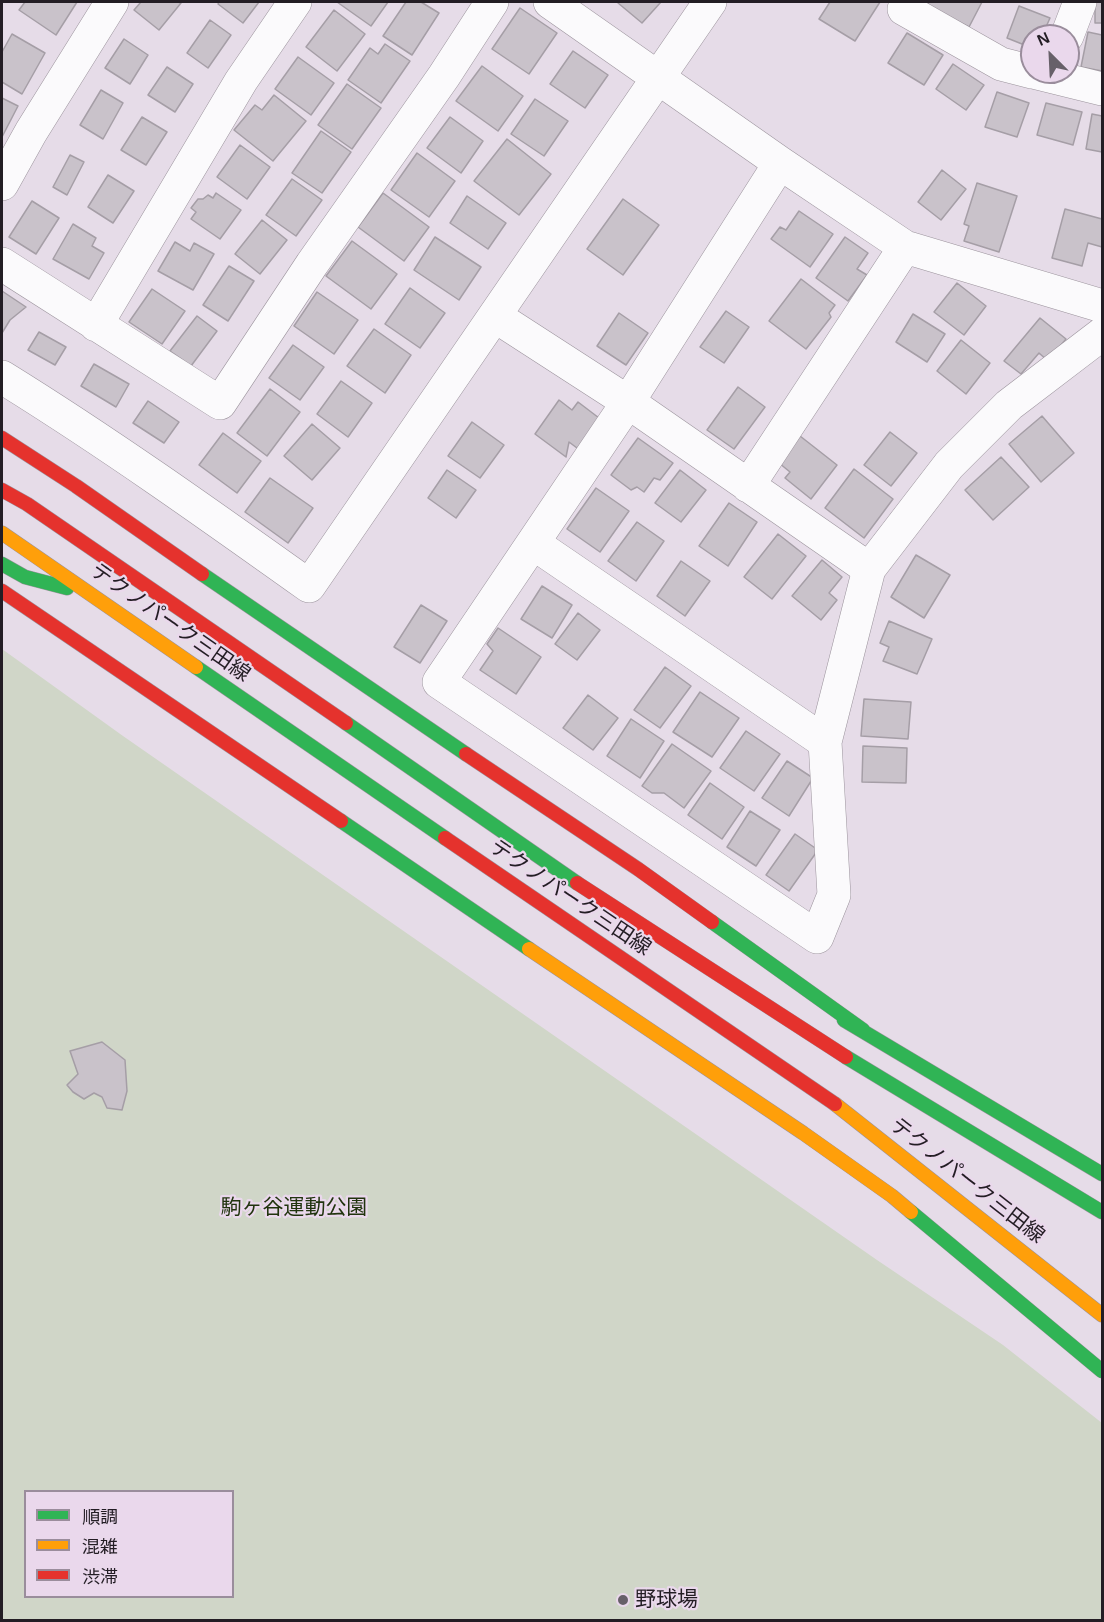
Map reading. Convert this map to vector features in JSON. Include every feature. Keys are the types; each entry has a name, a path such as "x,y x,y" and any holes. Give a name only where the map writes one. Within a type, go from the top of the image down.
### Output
{"main road":[{"path":"2,438 76,486 283,631 638,869 863,1030"},
{"path":"2,476 27,504"},
{"name":"テクノパーク三田線","path":"2,490 27,504 554,868 879,1078 1102,1212"},
{"name":"テクノパーク三田線","path":"2,533 841,1108 1102,1316"},
{"path":"2,564 25,577 92,595"},
{"path":"2,591 732,1087 803,1132 891,1196 1102,1371"},
{"path":"554,868 599,881"},
{"path":"539,902 618,973"},
{"path":"761,974 801,999 863,1030 1102,1174"},
{"path":"729,1067 803,1132"}],"street":[{"path":"2,184 31,132 112,2"},
{"path":"96,325 241,81 295,2"},
{"path":"2,264 220,403 312,264 444,76 492,2"},
{"path":"550,2 658,79 905,247 1102,306"},
{"path":"2,377 191,502 309,586 710,2"},
{"path":"907,2 904,9 1001,64 1020,68"},
{"path":"1072,24 1080,2"},
{"path":"1080,83 1102,89"},
{"path":"780,163 628,402 439,682 817,937 834,896 825,741 869,569 949,465 1009,405 1102,334"},
{"path":"748,486 905,247"},
{"path":"495,316 628,402 869,569"},
{"path":"533,543 825,741"}],"green space":[{"name":"駒ヶ谷運動公園","path":"2,649 123,736 877,1260 1003,1345 1102,1423 1102,1620 2,1620"}],"building":[{"path":"25,2 77,2 56,35 19,10"},
{"path":"141,2 181,3 159,30 134,10"},
{"path":"219,2 259,2 243,23 218,4"},
{"path":"337,2 388,2 371,26"},
{"path":"406,2 421,2 439,13 412,55 383,36"},
{"path":"619,2 661,2 642,23"},
{"path":"830,2 880,2 855,41 819,19"},
{"path":"929,2 982,2 969,27 926,6"},
{"path":"1095,2 1102,2 1102,23 1095,23"},
{"path":"1019,6 1050,18 1047,24 1020,24 1020,43 1007,38"},
{"path":"520,8 557,33 529,74 492,49"},
{"path":"334,10 365,34 337,71 306,47"},
{"path":"210,20 231,35 208,68 187,53"},
{"path":"1088,32 1102,35 1102,71 1081,67"},
{"path":"907,33 943,55 924,85 888,63"},
{"path":"12,34 45,53 22,94 2,82 2,52"},
{"path":"124,39 148,55 130,84 105,68"},
{"path":"385,44 410,61 381,103 348,80 370,48 378,54"},
{"path":"573,51 608,75 585,108 550,84"},
{"path":"298,57 334,83 311,115 275,89"},
{"path":"953,64 984,85 966,110 936,89"},
{"path":"482,66 523,96 498,131 456,101"},
{"path":"167,67 193,84 175,112 148,95"},
{"path":"347,84 381,108 352,149 318,125"},
{"path":"101,90 123,103 103,139 80,125"},
{"path":"997,92 1029,103 1017,137 985,127"},
{"path":"274,95 306,121 273,161 234,130 255,105 262,110"},
{"path":"2,98 18,106 2,137"},
{"path":"535,99 568,121 544,156 511,134"},
{"path":"1046,103 1082,112 1073,145 1037,135"},
{"path":"1092,114 1102,116 1102,152 1086,149"},
{"path":"142,117 167,132 146,165 121,150"},
{"path":"450,117 483,141 461,173 427,148"},
{"path":"321,131 351,152 322,193 292,173"},
{"path":"507,139 551,174 519,215 474,181"},
{"path":"240,145 270,167 247,199 217,177"},
{"path":"417,153 455,181 429,217 391,190"},
{"path":"70,155 84,162 67,195 53,187"},
{"path":"942,170 966,189 941,220 918,202"},
{"path":"108,175 134,191 113,223 88,207"},
{"path":"292,179 322,200 296,236 266,215"},
{"path":"977,183 1017,196 999,252 964,241 969,226 964,224"},
{"path":"216,193 241,210 220,239 191,219 196,212 191,208 198,199 203,199 208,195 213,198"},
{"path":"383,193 429,227 404,261 358,227"},
{"path":"467,196 506,223 488,249 450,223"},
{"path":"623,199 659,225 623,275 587,249"},
{"path":"32,201 59,218 36,254 9,237"},
{"path":"1065,209 1102,219 1102,247 1088,243 1082,266 1052,258"},
{"path":"799,211 833,234 810,267 771,239 780,227 786,230"},
{"path":"262,220 287,240 260,274 235,254"},
{"path":"73,224 96,238 92,246 104,253 89,279 53,259"},
{"path":"435,237 481,267 459,300 414,270"},
{"path":"845,237 868,253 857,269 867,275 848,301 816,278"},
{"path":"352,241 397,274 371,309 326,276"},
{"path":"175,242 190,251 194,243 214,254 193,290 158,271"},
{"path":"229,266 254,281 228,321 203,305"},
{"path":"801,279 835,305 829,313 831,317 806,349 769,321"},
{"path":"957,283 986,306 964,335 934,312"},
{"path":"410,288 445,313 420,348 385,324"},
{"path":"152,289 185,311 162,344 129,322"},
{"path":"2,291 26,307 10,320 2,333"},
{"path":"317,292 358,320 334,354 294,326"},
{"path":"726,311 749,327 724,363 700,347"},
{"path":"619,313 648,333 626,365 597,346"},
{"path":"913,314 945,334 927,362 896,342"},
{"path":"197,316 217,331 191,366 170,351"},
{"path":"1040,318 1066,339 1048,361 1039,353 1021,374 1004,361"},
{"path":"374,329 411,355 385,393 347,366"},
{"path":"39,332 66,347 55,365 28,350"},
{"path":"961,340 990,363 966,394 937,371"},
{"path":"293,345 324,367 300,400 269,378"},
{"path":"94,364 129,384 116,407 81,386"},
{"path":"341,381 372,403 348,437 317,414"},
{"path":"738,387 765,407 734,449 707,430"},
{"path":"270,389 300,412 267,456 237,433"},
{"path":"559,400 572,410 578,402 603,421 581,451 569,442 566,457 535,434"},
{"path":"148,401 179,422 164,443 133,423"},
{"path":"1042,416 1074,453 1041,482 1009,444"},
{"path":"472,422 504,445 480,478 448,456"},
{"path":"312,424 340,448 312,480 284,456"},
{"path":"890,432 917,453 891,486 864,465"},
{"path":"223,433 261,461 237,493 199,465"},
{"path":"800,436 837,465 811,499 785,478 790,472 779,463"},
{"path":"638,438 673,463 660,480 654,478 644,492 637,487 631,490 611,475"},
{"path":"1001,457 1029,487 993,520 965,490"},
{"path":"854,469 893,499 864,538 825,508"},
{"path":"447,470 476,490 456,518 428,498"},
{"path":"680,470 706,490 681,522 655,503"},
{"path":"270,478 313,508 288,543 245,512"},
{"path":"596,488 629,511 600,552 567,529"},
{"path":"729,503 757,522 728,566 699,546"},
{"path":"637,522 664,541 636,581 608,561"},
{"path":"778,534 806,556 772,599 744,577"},
{"path":"916,555 950,575 924,618 891,597"},
{"path":"822,560 842,577 829,593 837,600 821,620 792,596"},
{"path":"681,561 710,581 685,616 657,596"},
{"path":"542,586 572,605 552,638 521,619"},
{"path":"421,605 447,621 420,663 394,647"},
{"path":"578,613 600,630 577,660 555,644"},
{"path":"889,621 932,639 917,674 883,661 889,647 880,643"},
{"path":"498,628 541,657 516,694 480,670 493,651 487,644"},
{"path":"665,667 691,686 660,728 634,710"},
{"path":"700,692 739,718 712,757 673,732"},
{"path":"588,695 618,718 593,750 563,728"},
{"path":"864,699 911,702 908,739 861,736"},
{"path":"631,719 664,741 640,778 607,756"},
{"path":"746,731 780,754 754,791 720,768"},
{"path":"672,744 711,771 684,808 664,793 652,793 642,786"},
{"path":"863,746 907,748 906,783 862,782"},
{"path":"787,761 813,778 789,816 762,798"},
{"path":"710,783 744,807 722,839 688,815"},
{"path":"750,811 780,830 756,866 727,847"},
{"path":"795,834 818,850 789,891 766,875"},
{"path":"102,1042 125,1060 127,1091 122,1110 107,1108 102,1097 94,1093 84,1099 67,1085 78,1074 70,1051"}],"traffic: fast":[{"path":"2,564 25,577 67,588"},
{"path":"202,574 466,754"},
{"path":"196,667 445,838"},
{"path":"346,723 577,883"},
{"path":"341,821 529,949"},
{"path":"712,922 863,1030"},
{"path":"844,1020 1102,1174"},
{"path":"846,1057 1102,1212"},
{"path":"911,1212 1102,1371"}],"traffic: slow":[{"path":"2,533 196,667"},
{"path":"529,949 803,1133 911,1212"},
{"path":"835,1104 1102,1315"}],"traffic: jam":[{"path":"2,438 76,486 202,574"},
{"path":"2,490 27,504 346,723"},
{"path":"2,591 341,821"},
{"path":"466,754 638,869 712,922"},
{"path":"445,838 835,1104"},
{"path":"577,883 846,1057"}],"place":[{"name":"野球場","path":"623,1600"}]}
